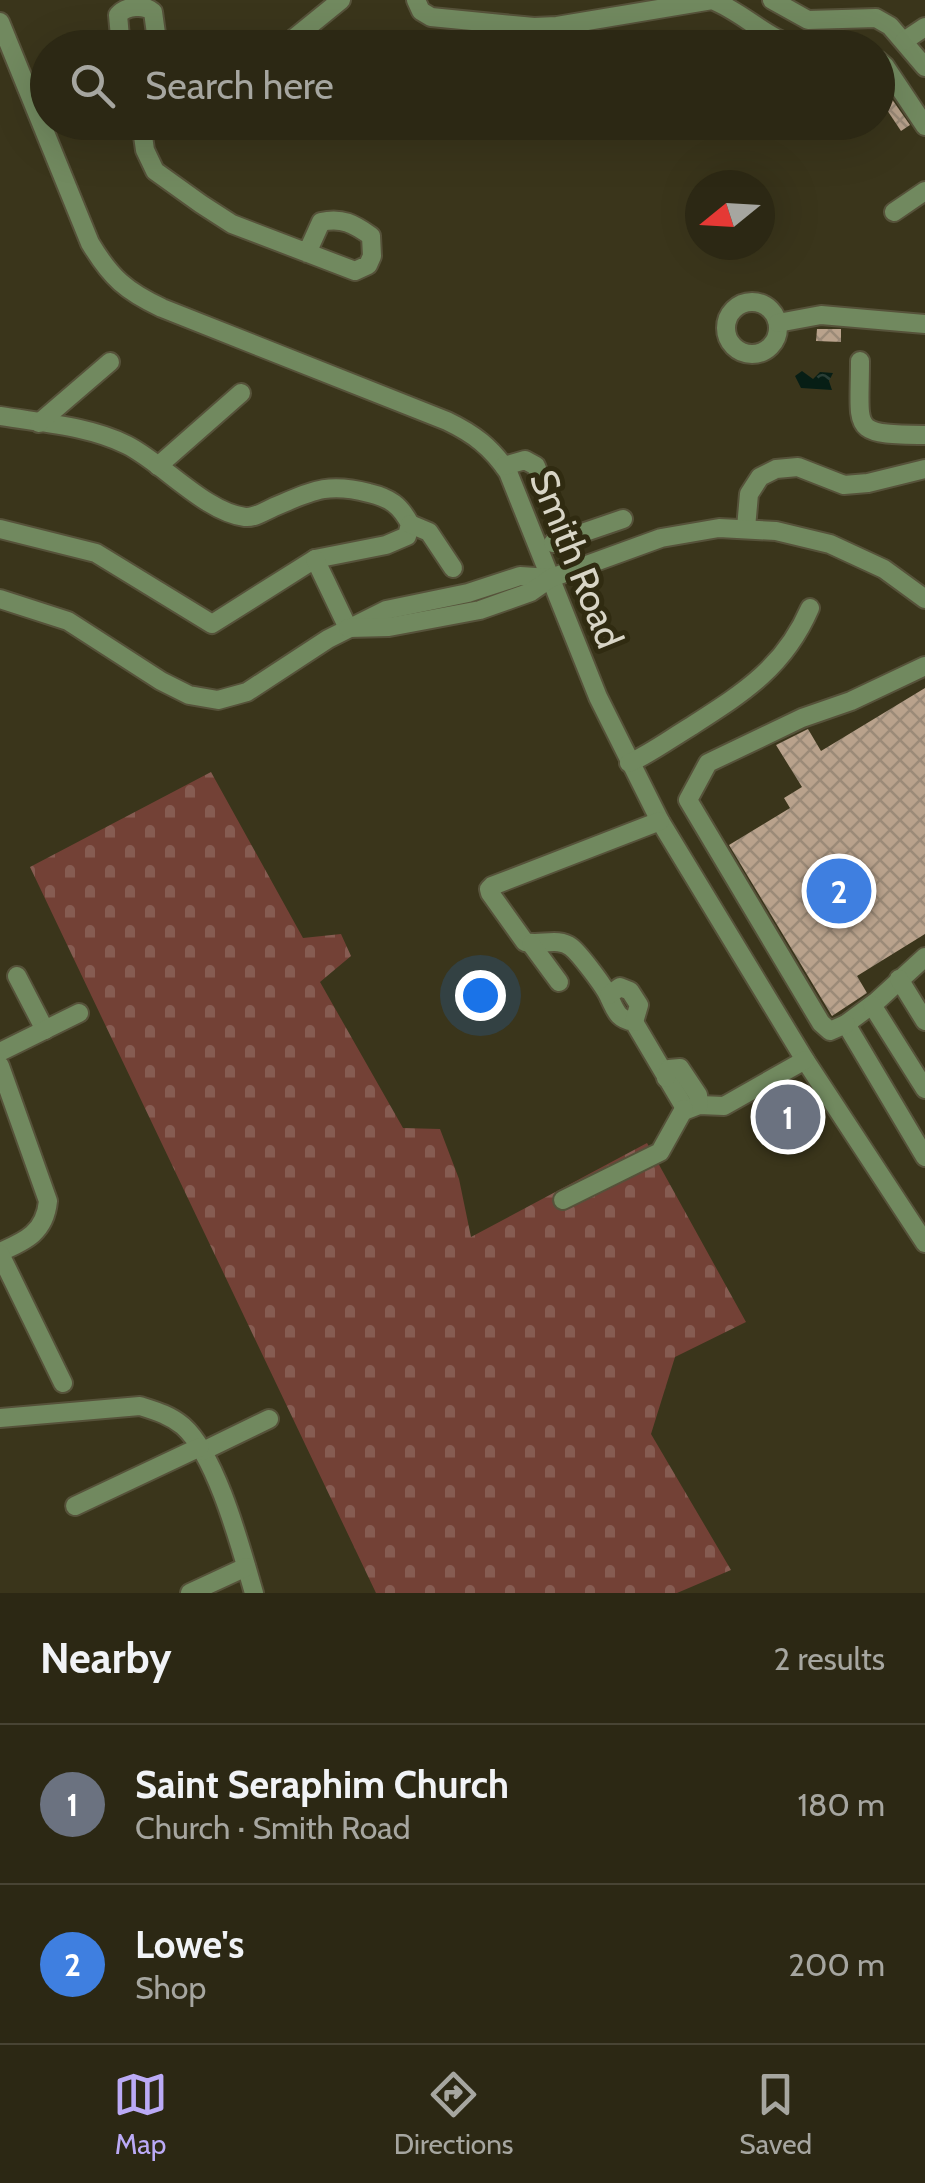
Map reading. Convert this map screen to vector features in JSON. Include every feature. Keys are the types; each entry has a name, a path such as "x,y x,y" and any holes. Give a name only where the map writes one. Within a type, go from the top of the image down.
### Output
{"street":[{"path":"304,30 341,0"},
{"path":"416,0 421,11 431,17 534,27 712,0 763,30"},
{"path":"772,0 808,20 877,9 894,30"},
{"path":"119,30 118,15 122,10 143,7 153,12 156,30"},
{"name":"Smith Road","path":"0,22 30,78"},
{"path":"904,42 925,26"},
{"path":"895,32 925,67"},
{"path":"895,77 920,106 925,126"},
{"name":"Smith Road","path":"55,140 90,243 108,273 134,295 447,421 472,433 494,451 504,466 598,697 660,822 805,1060 925,1243"},
{"path":"144,140 155,170 232,224 308,253"},
{"path":"894,212 925,191"},
{"path":"778,324 821,315 925,324"},
{"path":"860,361 860,418 866,429 878,434 925,435"},
{"path":"40,423 110,362"},
{"path":"158,466 240,393"},
{"path":"0,416 93,432 128,446 212,503 250,518 322,487 343,486 384,496 401,507 410,524 428,532 452,568"},
{"path":"504,466 525,460 536,466 564,539"},
{"path":"746,528 749,494 760,477 776,468 798,467 844,485 925,469"},
{"path":"538,548 623,519"},
{"path":"0,529 96,553 212,624 314,560 386,546 407,536 410,524"},
{"path":"0,599 68,620 188,695 218,700 259,685 348,628 386,610 468,593 520,576 550,578 683,532 746,528 803,536 844,549 884,569 925,599"},
{"path":"314,560 348,628"},
{"path":"629,764 731,702 766,675 798,636 810,608"},
{"path":"925,666 708,763 688,800 821,1023 830,1031 872,1005 925,956"},
{"path":"559,982 488,889 660,822"},
{"path":"531,944 565,943 574,949 609,994 621,1019 634,1022 666,1078 691,1107 712,1108 736,1101 805,1060"},
{"path":"17,976 45,1030"},
{"path":"899,979 925,1021"},
{"path":"872,1005 925,1088"},
{"path":"0,1052 79,1013"},
{"path":"846,1024 925,1157"},
{"path":"0,1066 48,1201 36,1234 0,1253 63,1383"},
{"path":"563,1200 660,1152 691,1107"},
{"path":"0,1418 140,1406 162,1412 184,1426 202,1449 254,1593"},
{"path":"74,1506 269,1419"},
{"path":"190,1593 246,1567"}],"green space":[{"path":"211,772 303,938 341,934 351,956 320,982 403,1128 440,1129 459,1179 471,1237 647,1143 746,1322 675,1357 651,1434 731,1570 677,1593 376,1593 30,867"}],"water":[{"path":"802,371 813,379 820,372 833,373 829,381 832,390 801,388 795,376"}],"building":[{"path":"895,104 910,125 901,131 895,122"},
{"path":"817,329 841,329 841,342 816,341"},
{"path":"925,688 925,934 857,976 867,993 832,1016 729,845 790,808 784,798 802,787 776,745 808,729 821,751"}],"place":[{"name":"Lowe's","path":"839,891"},
{"name":"Saint Seraphim Church","path":"788,1117"}]}
